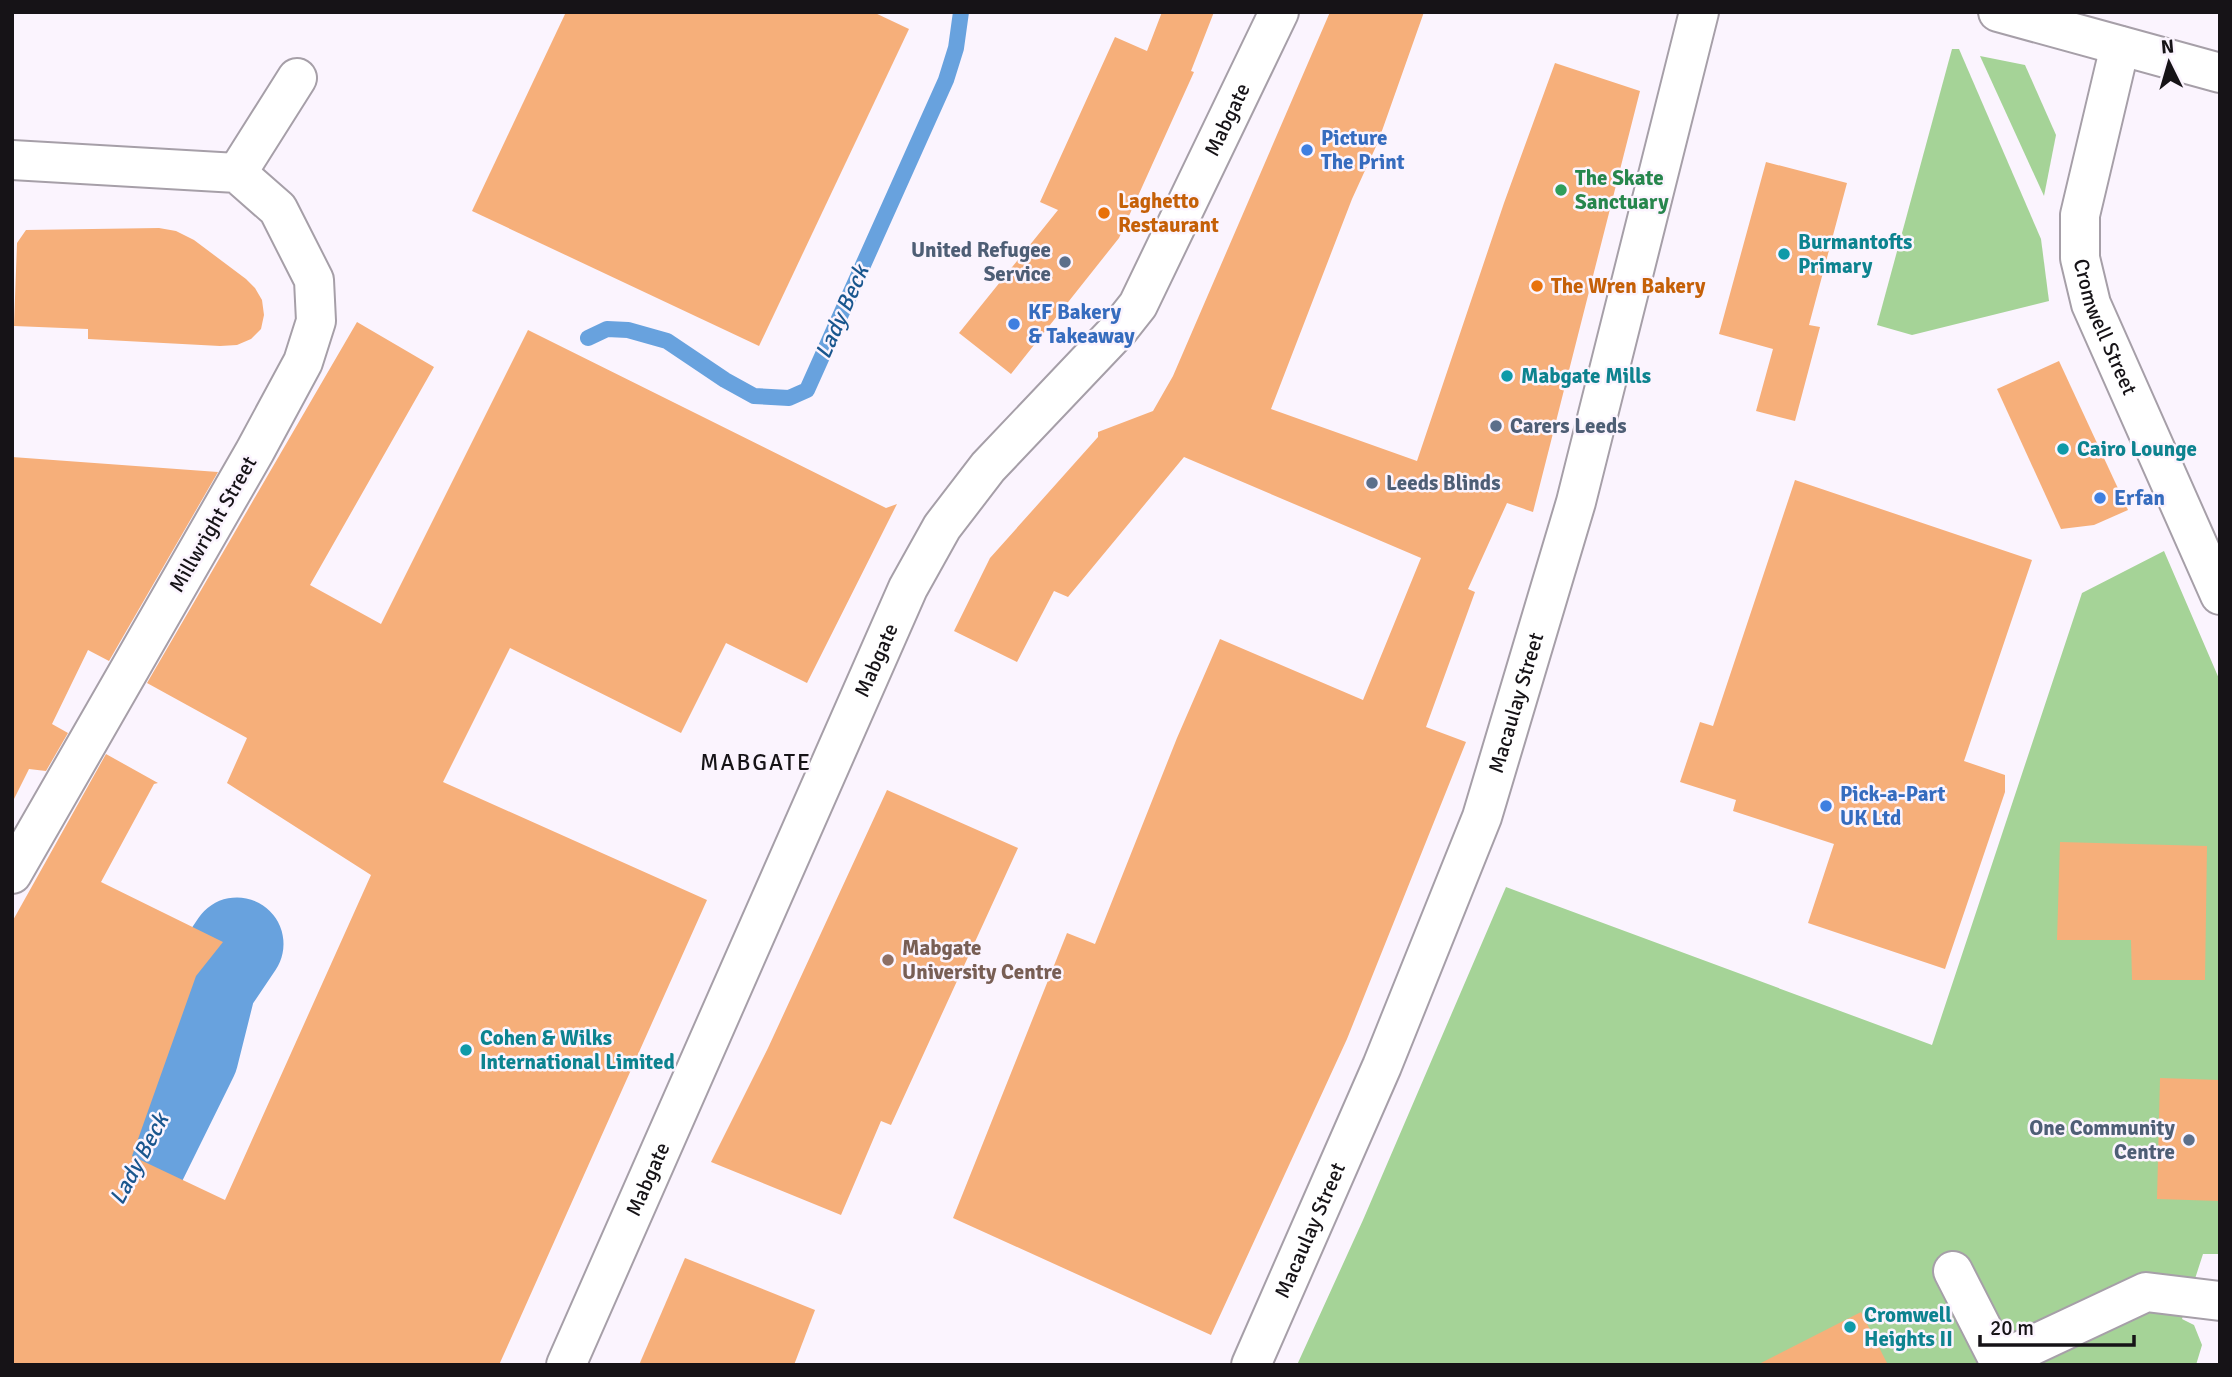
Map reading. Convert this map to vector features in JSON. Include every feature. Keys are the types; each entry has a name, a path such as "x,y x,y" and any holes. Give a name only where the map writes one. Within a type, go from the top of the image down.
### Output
{"street":[{"name":"Mabgate","path":"566,1365 908,588 942,527 988,467 1119,329 1138,305 1279,12"},
{"name":"Macaulay Street","path":"1251,1365 1382,1066 1482,817 1576,502 1699,12"},
{"path":"1998,12 2220,73"},
{"name":"Cromwell Street","path":"2120,46 2080,215 2080,258 2091,304 2220,595"},
{"path":"12,160 237,173 297,78"},
{"name":"Millwright Street","path":"12,874 25,828 255,451 303,362 316,321 314,279 278,209 237,173"},
{"path":"1953,1271 1999,1361 2146,1292 2220,1301"}],"green space":[{"path":"1952,49 1959,49 2041,239 2049,301 1912,335 1877,325"},
{"path":"1980,56 2025,65 2056,135 2044,196"},
{"path":"2164,551 2220,681 2220,1254 2203,1254 2182,1319 2194,1325 2202,1345 2196,1365 1297,1365 1363,1220 1506,887 1932,1045 2082,593"}],"building":[{"path":"566,12 873,12 909,29 759,346 472,211"},
{"path":"1162,12 1214,12 1191,71 1194,72 1119,238 1011,374 959,333 1058,210 1040,202 1115,37 1147,51"},
{"path":"1330,12 1424,12 1378,142 1352,199 1271,409 1417,461 1504,203 1555,63 1640,91 1533,512 1507,503 1468,589 1475,592 1426,727 1466,742 1347,1039 1211,1335 953,1218 1067,933 1095,944 1177,738 1220,639 1363,700 1421,558 1184,457 1068,597 1054,591 1017,662 954,631 990,558 1098,437 1098,432 1153,411 1173,376"},
{"name":"Burmantofts Primary","path":"1766,162 1847,183 1809,325 1820,327 1795,421 1756,411 1773,349 1719,334"},
{"path":"159,228 176,231 194,240 255,288 262,300 264,315 261,329 251,339 237,345 220,346 88,339 88,329 14,326 17,243 26,230"},
{"path":"357,322 434,367 310,585 381,624 528,330 886,508 897,504 807,683 726,643 681,733 510,648 443,782 707,900 499,1365 12,1365 12,922 106,754 158,783 154,784 101,882 223,942 196,976 132,1156 225,1200 371,875 227,783 247,738 147,683"},
{"name":"Cairo Lounge","path":"2059,361 2128,510 2094,525 2061,529 1997,389"},
{"path":"12,457 218,472 109,661 88,650 52,724 68,733 46,771 29,769 12,803"},
{"path":"1795,480 2032,560 1964,761 2005,775 2005,792 1945,969 1808,923 1834,844 1733,811 1736,800 1680,782 1700,722 1713,726"},
{"name":"Mabgate University Centre","path":"887,790 1018,848 891,1125 881,1121 841,1215 711,1162 768,1048"},
{"path":"2060,842 2207,846 2205,980 2132,980 2131,940 2057,940"},
{"name":"One Community Centre","path":"2160,1078 2220,1080 2220,1201 2157,1199"},
{"path":"685,1258 815,1310 794,1365 639,1365"},
{"name":"Cromwell Heights II","path":"1861,1312 1888,1365 1757,1365"}],"waterway":[{"name":"Lady Beck","path":"588,338 607,329 628,330 667,341 754,396 789,398 807,390 946,80 956,48 961,12"},
{"name":"Lady Beck","path":"70,1268 123,1196 192,1056 210,984 237,944"}],"place":[{"name":"Picture The Print","path":"1307,150"},
{"name":"The Skate Sanctuary","path":"1561,190"},
{"name":"Laghetto Restaurant","path":"1104,213"},
{"name":"Burmantofts Primary","path":"1784,254"},
{"name":"United Refugee Service","path":"1065,262"},
{"name":"The Wren Bakery","path":"1537,286"},
{"name":"KF Bakery & Takeaway","path":"1014,324"},
{"name":"Mabgate Mills","path":"1507,376"},
{"name":"Carers Leeds","path":"1496,426"},
{"name":"Cairo Lounge","path":"2063,449"},
{"name":"Leeds Blinds","path":"1372,483"},
{"name":"Erfan","path":"2100,498"},
{"name":"Pick-a-Part UK Ltd","path":"1826,806"},
{"name":"Mabgate University Centre","path":"888,960"},
{"name":"Cohen & Wilks International Limited","path":"466,1050"},
{"name":"One Community Centre","path":"2189,1140"},
{"name":"Cromwell Heights II","path":"1850,1327"}],"district":[{"name":"MABGATE","path":"756,762"}]}
